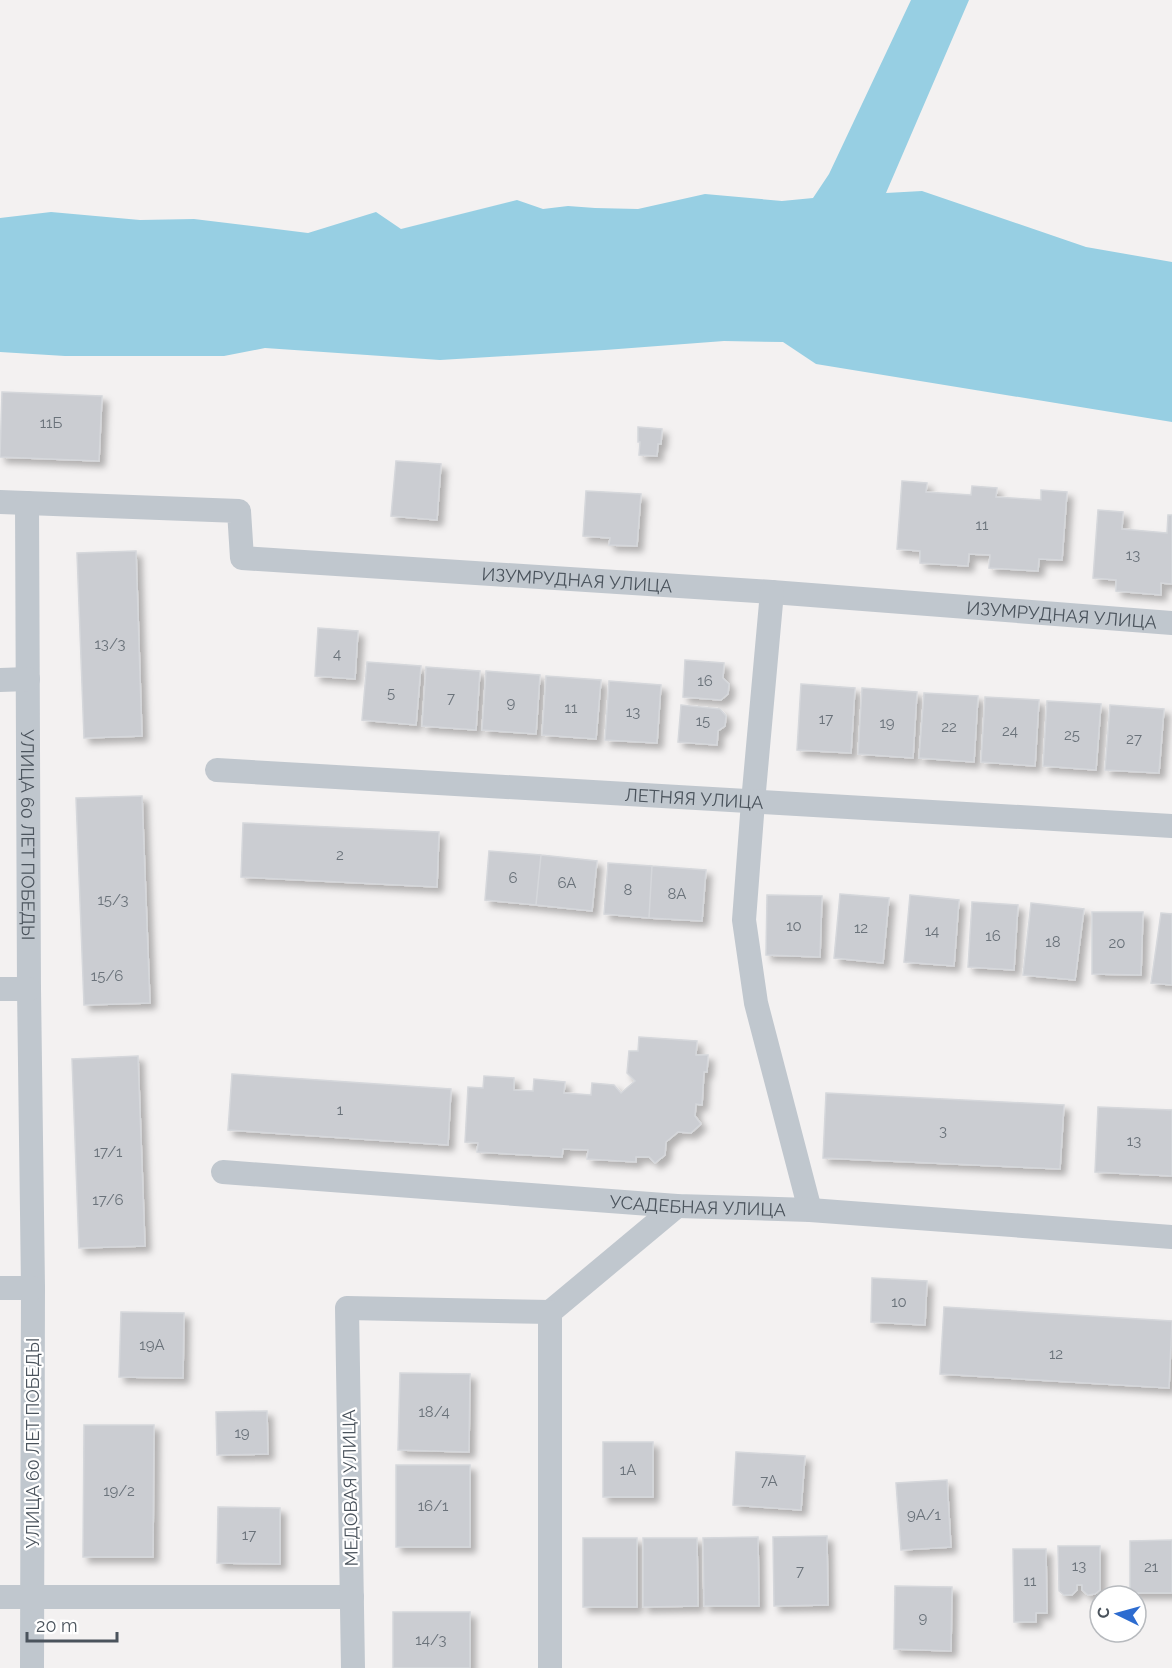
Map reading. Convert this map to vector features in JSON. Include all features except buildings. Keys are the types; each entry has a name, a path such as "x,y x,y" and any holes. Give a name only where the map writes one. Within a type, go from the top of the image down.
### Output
{"street":[{"path":"0,502 27,503"},
{"name":"ИЗУМРУДНАЯ УЛИЦА","path":"27,503 239,511 242,558 772,592 1172,623"},
{"name":"УЛИЦА 60 ЛЕТ ПОБЕДЫ","path":"27,503 33,1288 32,1668"},
{"path":"772,592 744,920 756,1003 810,1210"},
{"path":"0,680 28,679"},
{"name":"ЛЕТНЯЯ УЛИЦА","path":"217,770 1172,826"},
{"path":"0,989 29,989"},
{"name":"УСАДЕБНАЯ УЛИЦА","path":"223,1172 677,1206 810,1210 1172,1237"},
{"path":"550,1668 550,1312 677,1206"},
{"path":"0,1288 33,1288"},
{"name":"МЕДОВАЯ УЛИЦА","path":"353,1668 347,1308 550,1312"},
{"path":"0,1597 352,1597"}],"water":[{"path":"911,0 969,0 886,193 922,191 1086,247 1172,262 1172,422 816,364 783,342 724,341 440,360 265,348 224,356 65,356 0,352 0,218 51,212 140,220 194,219 308,233 376,212 401,229 517,200 543,209 568,206 638,209 705,194 782,201 813,198 829,174"}]}
